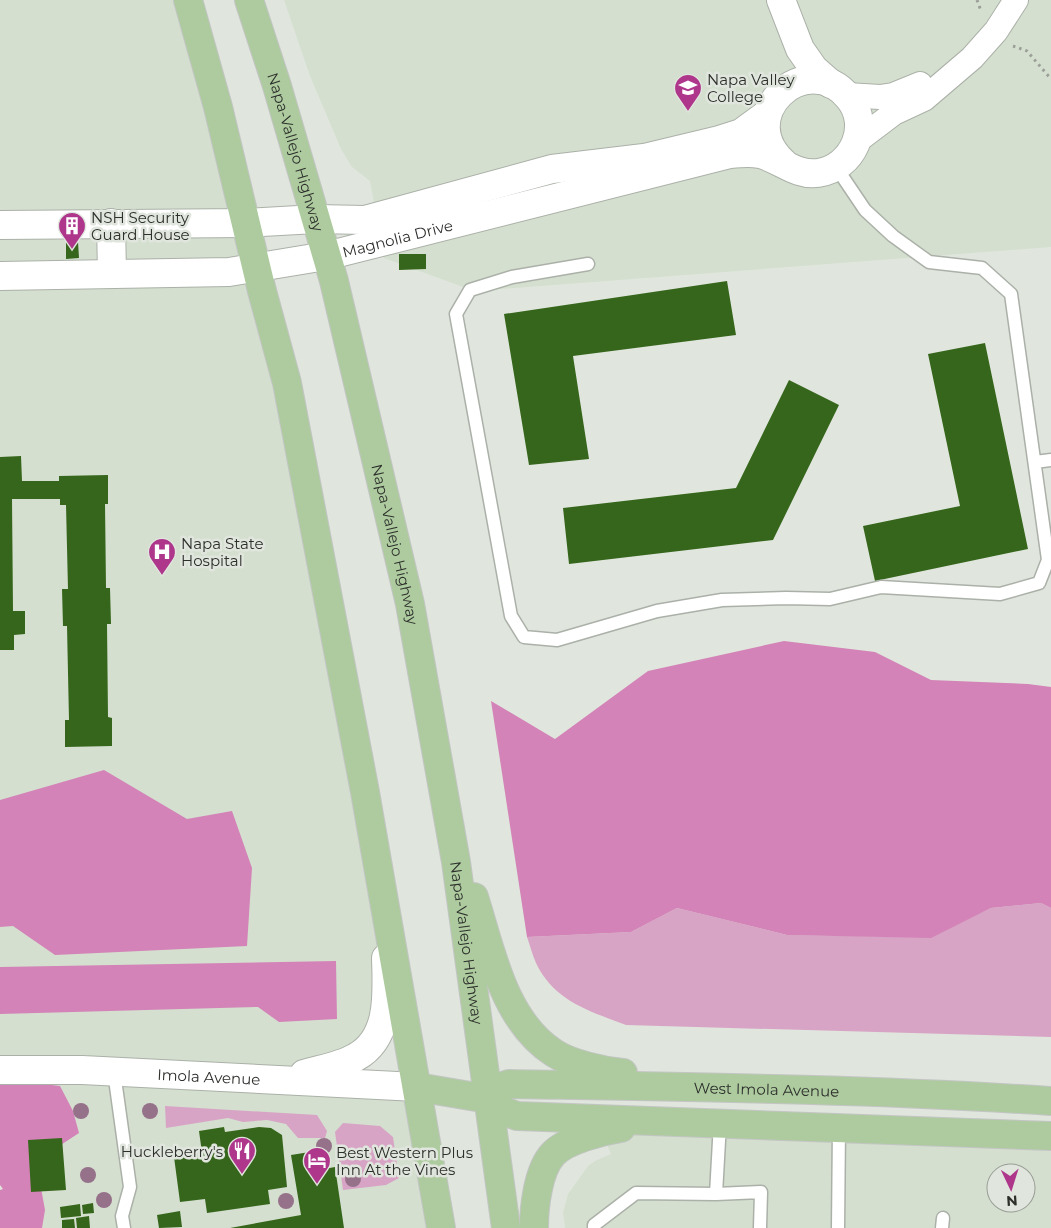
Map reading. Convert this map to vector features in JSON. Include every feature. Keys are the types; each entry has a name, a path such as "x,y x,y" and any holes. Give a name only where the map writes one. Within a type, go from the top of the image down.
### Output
{"main road":[{"path":"188,0 218,107 287,383 384,894 441,1228"},
{"name":"Napa-Vallejo Highway","path":"249,0 277,86 334,282 410,604 448,811 465,922 506,1228"},
{"path":"448,811 499,975 508,997 529,1031 545,1047 566,1059 618,1073 774,1088"},
{"name":"West Imola Avenue","path":"488,1099 500,1086 509,1084 774,1088 944,1094 1051,1101"},
{"path":"417,1087 488,1099 506,1112 517,1116 1051,1136"},
{"path":"534,1228 536,1205 543,1171 551,1157 560,1148 616,1129 673,1121"}],"street":[{"path":"857,141 894,113 924,99 956,69 972,58 1006,18 1016,0"},
{"path":"782,3 800,49 814,69 839,89 856,108 859,133 857,141 849,156 836,167"},
{"path":"782,3 788,54 785,78 771,106 766,130 774,154 786,165"},
{"path":"839,89 880,97 893,95 956,69"},
{"name":"Magnolia Drive","path":"0,225 246,223 316,219 365,220 552,169 644,158 720,140 741,133 771,106 789,86 805,80 814,80 839,89"},
{"name":"Magnolia Drive","path":"0,276 229,272 326,256 730,154 760,154 800,171 816,173 836,167"},
{"path":"111,223 112,274"},
{"path":"280,1080 337,1065 357,1057 365,1051 378,1035 382,1025 386,999 384,894"},
{"name":"Imola Avenue","path":"0,1070 114,1072 417,1087"}],"lane":[{"path":"588,264 512,276 470,290 456,314 511,616 524,637 557,640 657,611 722,600 830,599 881,587 1000,594 1039,583 1048,560 1047,526 1035,462 1012,294 982,268 929,262 893,236 865,210 836,167"},
{"path":"1035,462 1051,460"},
{"path":"114,1072 130,1187 122,1216 124,1228"},
{"path":"716,1194 720,1123"},
{"path":"838,1228 839,1127"},
{"path":"594,1228 594,1225 636,1193 716,1194 762,1192 760,1228"}],"shaded area":[{"name":"Napa State Hospital","path":"0,0 188,0 365,792 385,1013 337,1065 417,1087 441,1228 18,1228 0,1130"},
{"name":"Napa Valley College","path":"284,0 1051,0 1051,247 474,291 384,258 370,181 352,167 341,149 310,76"},
{"path":"784,641 875,652 931,680 1028,684 1051,687 1051,908 1041,903 991,908 931,938 787,935 677,908 631,932 527,937 491,701 555,739 648,671"},
{"path":"104,770 187,819 232,811 252,868 247,946 55,955 13,926 0,927 0,800"},
{"path":"1041,903 1051,908 1051,1037 626,1025 574,1003 552,987 536,963 527,937 631,932 677,908 787,935 930,937 991,908"},
{"path":"336,961 337,1019 279,1022 258,1007 0,1014 0,967"},
{"path":"19,1081 60,1086 73,1111 79,1133 47,1154 39,1177 45,1210 42,1228 0,1228 0,1190 3,1189 0,1185 0,1084"},
{"path":"165,1106 317,1115 327,1131 325,1138 298,1138 286,1124 267,1120 243,1122 228,1118 166,1128"},
{"path":"343,1123 380,1126 393,1137 399,1178 386,1185 343,1190 335,1132"},
{"path":"602,1133 1051,1136 1051,1228 565,1228 563,1213 568,1194 588,1166 611,1154"}],"building":[{"name":"NSH Security Guard House","path":"66,242 78,242 79,258 66,259"},
{"path":"399,254 426,254 426,269 399,270"},
{"path":"727,281 736,335 573,356 589,459 529,465 504,314"},
{"path":"985,343 1028,549 875,581 863,526 960,506 928,354"},
{"path":"789,380 839,405 773,540 569,564 563,508 736,488"},
{"path":"21,456 22,481 59,481 59,476 108,475 108,504 105,504 106,588 110,588 111,624 107,624 108,717 112,718 112,746 65,747 65,720 69,720 67,626 63,626 62,589 68,589 66,505 60,505 60,499 12,499 13,611 25,611 25,634 14,635 14,650 0,650 0,457"},
{"path":"224,1127 225,1132 259,1127 271,1128 282,1135 287,1187 268,1190 270,1204 207,1213 205,1199 180,1202 174,1157 202,1153 199,1131"},
{"path":"62,1138 66,1190 31,1192 28,1140"},
{"name":"Best Western Plus Inn At the Vines","path":"316,1151 319,1170 335,1167 344,1228 230,1228 301,1215 291,1155"},
{"path":"93,1203 94,1213 83,1214 82,1205"},
{"path":"80,1204 81,1216 61,1218 60,1207"},
{"path":"180,1211 182,1227 159,1228 157,1215"},
{"path":"89,1216 90,1228 77,1228 76,1218"},
{"path":"74,1219 75,1228 62,1228 62,1220"}],"place":[{"name":"Napa Valley College","path":"688,112"},
{"name":"NSH Security Guard House","path":"72,250"},
{"name":"Napa State Hospital","path":"162,576"},
{"name":"Huckleberry's","path":"242,1175"},
{"name":"Best Western Plus Inn At the Vines","path":"317,1185"}]}
